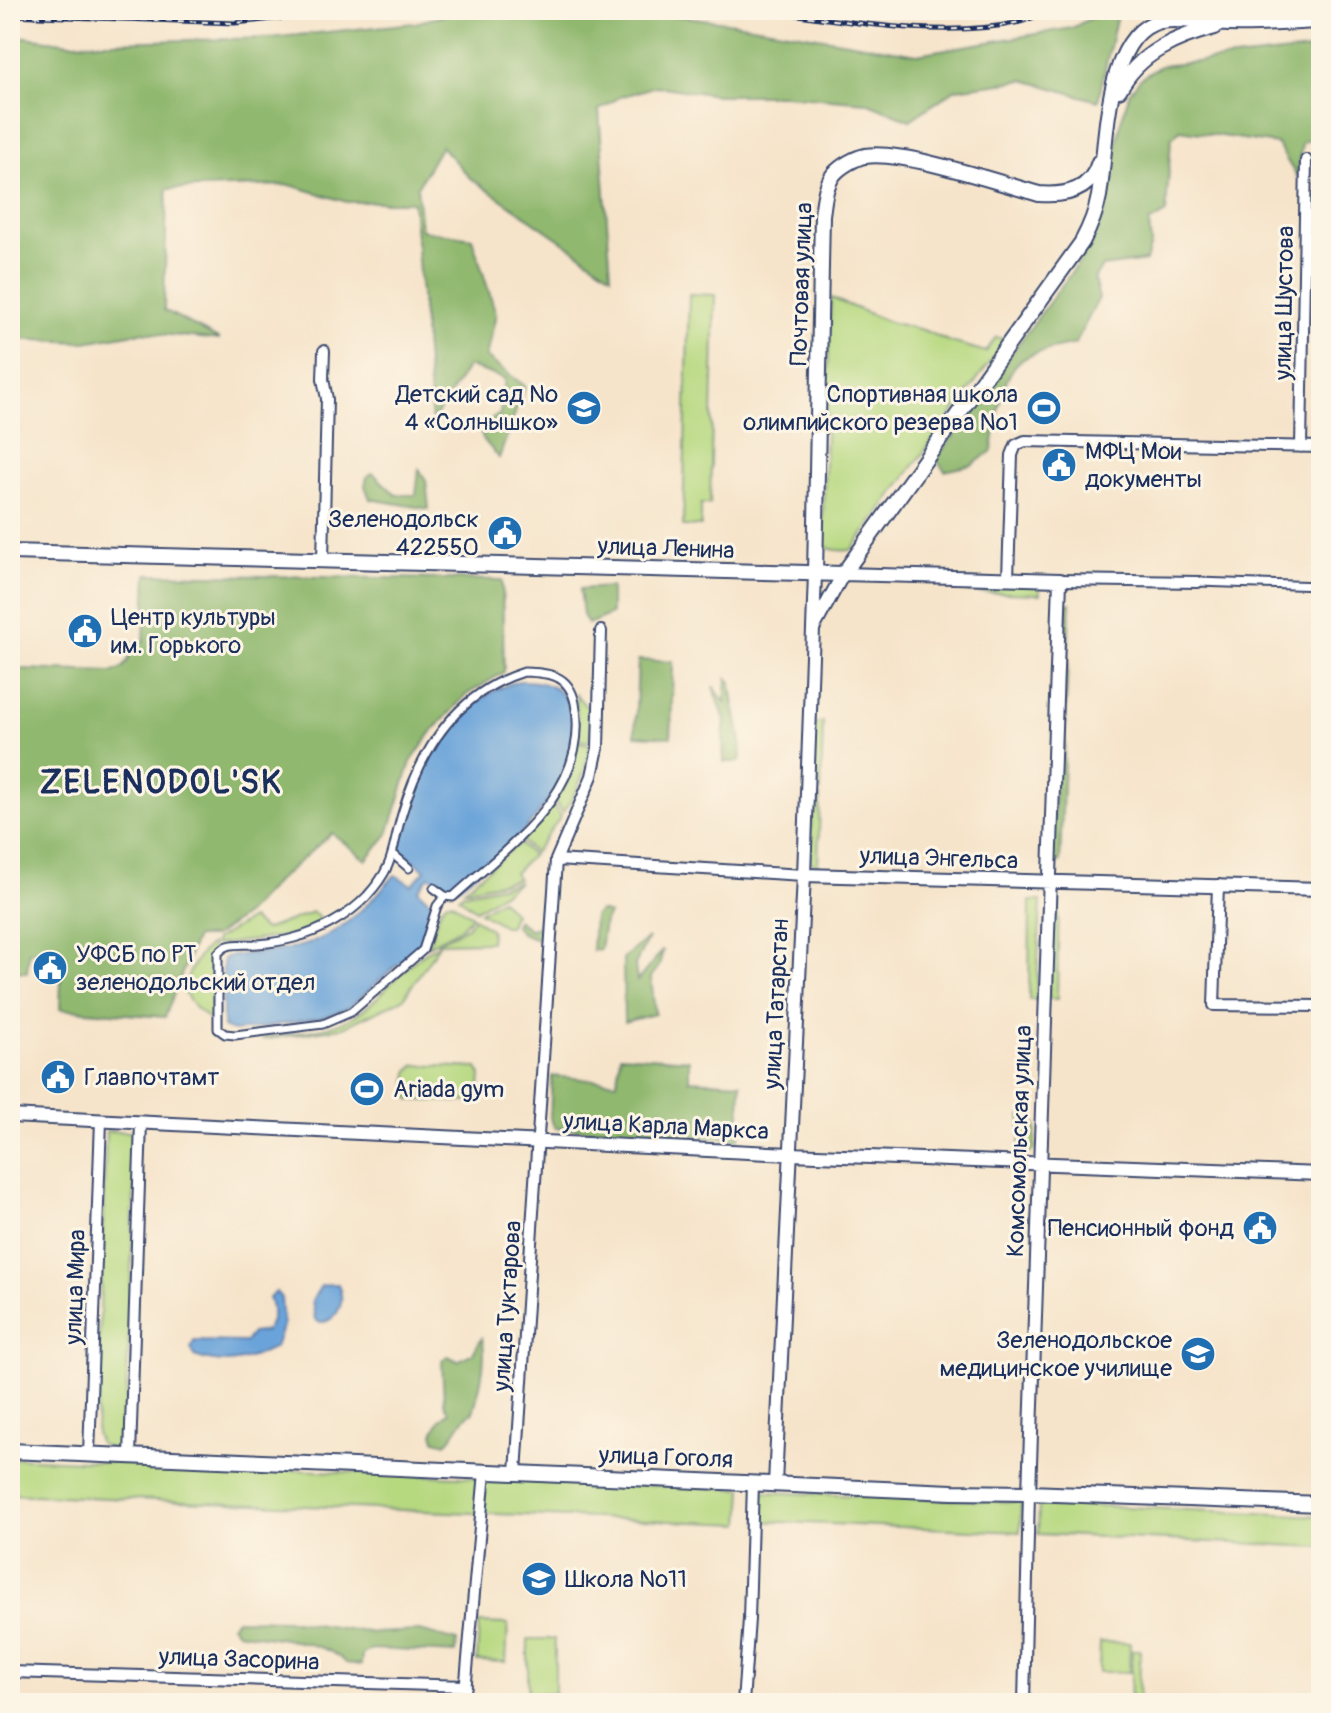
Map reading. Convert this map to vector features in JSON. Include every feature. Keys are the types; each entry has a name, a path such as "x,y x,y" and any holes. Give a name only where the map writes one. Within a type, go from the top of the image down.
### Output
{"main road":[{"path":"843,574 1082,242 1099,196 1117,73 1125,52 1138,32 1163,21 1229,24 1321,21"},
{"path":"1111,108 1127,75 1140,62 1177,40 1229,24"},
{"name":"Почтовая улица","path":"815,574 822,215 826,191 833,175 848,163 866,156 894,158 920,161 1039,194 1058,195 1076,192 1088,183 1097,169 1106,134"},
{"name":"улица Ленина","path":"10,552 843,574"},
{"name":"улица Гоголя","path":"10,1451 952,1492 1321,1504"}],"street":[{"name":"улица Шустова","path":"1301,447 1306,160"},
{"path":"323,560 327,399 323,379 324,351"},
{"path":"1008,578 1012,455 1016,445 1025,441 1321,447"},
{"name":"улица Татарстан","path":"775,1484 815,574"},
{"name":"улица Ленина","path":"843,574 1321,586"},
{"path":"813,629 843,574"},
{"name":"Комсомольская улица","path":"1024,1703 1060,580"},
{"name":"улица Туктарова","path":"516,1473 556,860 592,776 598,748 601,631"},
{"path":"434,888 445,896 453,897 518,840 554,797 571,764 577,727 573,696 561,677 524,672 489,685 469,700 430,746 419,765 399,827 394,855 367,896 350,911 328,925 296,937 225,947 218,953 218,1029 225,1034 250,1033 323,1024 351,1012 423,950 437,906 445,896"},
{"path":"394,855 409,868"},
{"name":"улица Энгельса","path":"556,860 804,875 1321,889"},
{"path":"1218,885 1214,1005 1321,1006"},
{"name":"улица Карла Маркса","path":"10,1116 791,1154 1321,1174"},
{"name":"улица Мира","path":"89,1454 101,1120"},
{"path":"130,1456 141,1122"},
{"path":"464,1703 485,1472"},
{"path":"743,1703 753,1483"},
{"name":"улица Засорина","path":"10,1672 466,1686"}],"green space":[{"path":"465,10 628,10 735,23 917,54 1072,28 1106,10 1118,10 1098,101 1024,80 956,89 910,120 866,102 784,95 716,95 656,86 620,97 599,110 611,275 469,177 441,146 417,187 421,230 472,238 496,314 486,357 525,386 499,458 483,439 479,427 500,414 505,379 468,366 432,422 413,202 347,202 290,185 167,189 164,310 220,340 141,332 85,342 10,339 10,35 70,43 269,38 415,23"},
{"path":"1308,50 1315,65 1321,65 1321,135 1302,143 1297,177 1277,144 1180,130 1171,139 1166,213 1149,223 1151,244 1146,261 1102,267 1094,279 1099,298 1075,344 1039,352 1020,361 1013,368 1004,390 992,451 972,465 945,471 936,459 970,420 996,374 1080,261 1104,214 1121,121 1130,92 1140,79 1160,66"},
{"path":"689,294 715,295 710,504 701,504 701,526 683,526"},
{"path":"831,298 889,322 923,330 986,352 996,337 1006,340 851,550 832,549 822,544"},
{"path":"419,469 426,480 429,509 370,499 365,486 367,477 373,473 396,495 416,495"},
{"path":"147,574 502,580 504,672 466,695 431,733 411,762 388,834 366,860 332,833 278,880 246,914 214,937 196,937 165,1017 60,1009 62,953 29,951 27,972 10,971 10,618 13,658 21,669 112,672 123,668 129,659 129,642 144,642"},
{"path":"969,580 1040,582 1040,594 968,592"},
{"path":"611,587 611,614 588,624 583,615 580,589"},
{"path":"1062,603 1070,603 1060,862 1052,862"},
{"path":"638,660 673,662 671,737 635,735"},
{"path":"727,678 731,682 739,732 740,762 724,762 725,720 713,686 725,702"},
{"path":"576,695 592,713 590,741 578,740"},
{"path":"823,722 821,791 813,785 815,724"},
{"path":"577,742 590,744 589,753 581,780 563,812 554,801"},
{"path":"820,797 818,866 810,861 812,800"},
{"path":"552,804 561,816 534,853 521,840"},
{"path":"519,843 532,855 514,873 518,879 463,890"},
{"path":"548,877 551,884 546,942 521,933 515,926 517,920 529,929 538,927 544,878"},
{"path":"519,882 476,910 459,897 462,894"},
{"path":"501,899 515,914 509,926 480,912"},
{"path":"1052,899 1059,899 1057,999 1049,999"},
{"path":"1030,901 1041,901 1036,1000 1029,1000"},
{"path":"452,902 472,916 463,926 428,946 441,908"},
{"path":"600,911 609,914 604,923 600,949 592,951 594,916"},
{"path":"313,912 324,923 295,935 215,945 215,940 251,919 264,930"},
{"path":"474,918 491,930 490,942 436,943 467,927"},
{"path":"648,938 635,965 637,981 663,950 659,966 651,977 655,1014 624,1022 623,958"},
{"path":"212,944 211,1021 195,1008 182,989 197,959"},
{"path":"439,945 403,999 341,1028 261,1040 329,1026 352,1017 418,958"},
{"path":"620,1055 689,1060 689,1080 741,1083 739,1139 555,1128 550,1118 552,1076 617,1082"},
{"path":"415,1065 477,1068 481,1075 479,1098 473,1102 411,1100 407,1093 408,1072"},
{"path":"1021,1116 1033,1119 1036,1127 1034,1150 1028,1154 1019,1154"},
{"path":"106,1131 136,1132 125,1435 120,1445 110,1449 100,1444 96,1434"},
{"path":"482,1338 483,1365 473,1412 446,1443 435,1440 433,1433 449,1412 444,1403 442,1360 448,1356 458,1361 473,1353"},
{"path":"10,1458 743,1489 741,1524 10,1494"},
{"path":"760,1492 1021,1502 1020,1532 759,1521"},
{"path":"1039,1503 1321,1516 1321,1547 1038,1534"},
{"path":"236,1619 288,1620 374,1633 420,1631 457,1641 456,1653 371,1649 362,1655 361,1665 346,1663 337,1655 311,1645 237,1632 231,1625"},
{"path":"479,1623 508,1624 506,1662 477,1661"},
{"path":"528,1639 555,1639 555,1693 528,1693"},
{"path":"1100,1642 1130,1643 1129,1672 1099,1672"},
{"path":"1132,1650 1140,1650 1139,1703 1130,1703"}],"water":[{"path":"519,681 545,684 561,694 571,708 574,727 565,768 535,818 502,852 453,891 429,876 418,890 434,905 421,944 348,1008 323,1017 254,1029 233,1031 223,1027 223,959 288,949 321,938 360,911 395,875 412,885 425,870 400,849 400,843 408,807 425,767 449,730 464,714 480,700"},
{"path":"338,1284 341,1303 332,1318 320,1323 315,1319 312,1300 321,1286"},
{"path":"276,1292 281,1298 283,1325 275,1347 254,1356 226,1362 194,1356 191,1347 194,1341 245,1342 252,1333 266,1331 272,1314 269,1298"}],"railway":[{"path":"10,15 235,23 361,10"},
{"path":"761,10 924,29 989,27 1020,22 1049,10"}],"place":[{"name":"Детский сад № 4 «Солнышко»","path":"584,408"},
{"name":"Спортивная школа олимпийского резерва №1","path":"1044,408"},
{"name":"МФЦ Мои документы","path":"1059,465"},
{"name":"Зеленодольск 422550","path":"505,533"},
{"name":"Центр культуры им. Горького","path":"85,631"},
{"name":"УФСБ по РТ зеленодольский отдел","path":"50,968"},
{"name":"Главпочтамт","path":"58,1077"},
{"name":"Ariada gym","path":"367,1089"},
{"name":"Пенсионный фонд","path":"1260,1228"},
{"name":"Зеленодольское медицинское училище","path":"1198,1354"},
{"name":"Школа №11","path":"539,1579"}],"district":[{"name":"ZELENODOL'SK","path":"161,782"}]}
